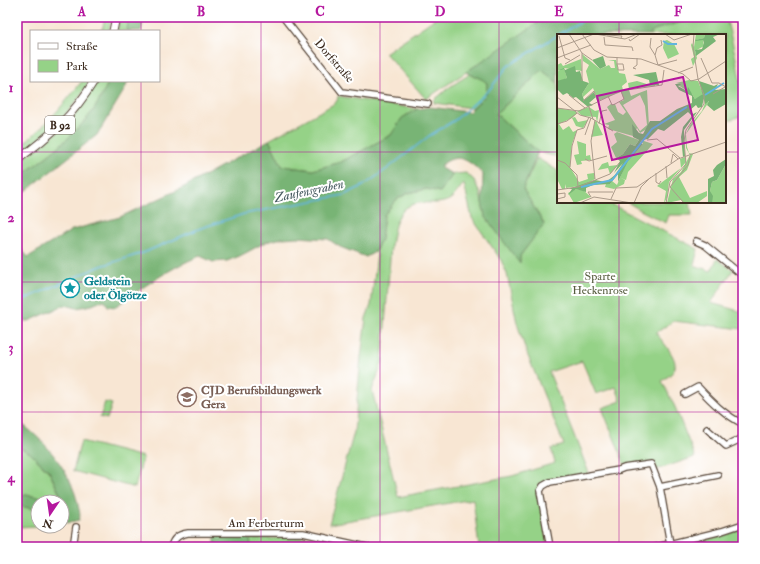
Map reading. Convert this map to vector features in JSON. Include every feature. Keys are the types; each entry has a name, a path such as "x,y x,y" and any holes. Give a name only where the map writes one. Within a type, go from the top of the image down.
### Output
{"main road":[{"path":"113,30 116,17"},
{"name":"B 92","path":"17,160 39,144 61,124 78,106 93,82"}],"street":[{"name":"Dorfstraße","path":"283,17 342,92 428,104"},
{"path":"696,241 705,245 743,276"},
{"path":"685,394 698,387 714,404 735,420 743,424"},
{"path":"707,429 726,446 743,438"},
{"path":"550,547 540,491 543,486 550,482 651,464 660,487 670,544"},
{"path":"660,487 718,475"},
{"path":"657,547 722,531 743,524"},
{"path":"73,547 76,527"},
{"name":"Am Ferberturm","path":"170,547 176,537 181,534 188,533 303,533 367,547"}],"green space":[{"path":"105,17 111,17 109,30 102,30"},
{"path":"120,17 129,17 127,30 117,30"},
{"path":"129,17 144,17 141,30 127,30"},
{"path":"437,17 548,17 426,99 385,53"},
{"path":"546,17 698,17 654,30 649,34 557,34 557,82 542,70 496,114 538,152 523,189 544,224 520,256 520,264 485,216 482,202 483,174 468,161 458,158 446,161 440,166 442,169 453,174 440,192 427,189 408,193 396,200 384,215 381,239 375,252 366,257 340,247 328,239 297,237 282,238 266,242 227,261 213,262 200,256 167,272 115,307 108,306 104,300 92,305 77,308 65,305 29,321 17,321 17,244 28,257 72,230 120,217 182,188 269,140 282,166 313,170 341,162 391,135 402,118 417,109 430,107 469,112 486,95 487,83 466,72"},
{"path":"698,17 726,17 740,78 743,115 726,122 726,34 649,34 654,30"},
{"path":"542,70 557,82 557,157 538,152 496,114"},
{"path":"470,74 484,80 487,83 486,95 472,108 434,103 434,100 451,86"},
{"path":"81,82 89,82 66,114 17,157 17,149 52,117"},
{"path":"96,82 108,82 93,111 85,121 58,148 17,178 17,163 61,129 83,103"},
{"path":"108,82 128,82 125,89 97,135 17,198 17,178 48,156 67,139 85,121"},
{"path":"338,96 417,109 402,118 391,135 341,162 313,170 282,166 269,140 332,105 337,101"},
{"name":"Sparte Heckenrose","path":"537,158 557,170 557,203 609,203 698,249 694,265 711,271 717,259 733,270 711,303 743,312 743,329 673,321 656,333 670,351 675,361 674,370 662,381 675,407 695,457 656,470 654,462 628,466 624,463 602,408 621,401 616,387 596,394 582,361 549,372 589,473 545,481 540,484 538,489 548,547 479,547 473,499 329,524 354,432 366,318 371,305 377,254 375,252 381,239 384,215 396,200 408,193 427,189 440,192 453,174 466,173 474,180 480,193 485,216 520,263 520,256 544,224 523,189","holes":["464,184 472,218 501,260 507,274 517,323 526,351 564,445 551,449 555,463 512,476 398,497 372,390 382,364 391,246 395,225 405,208 419,203 445,202 453,197"]},
{"path":"629,203 690,203 692,215 669,215 666,223"},
{"path":"105,402 112,404 107,419 100,417"},
{"path":"17,421 27,428 47,447 63,469 75,493 80,512 79,520 70,522 70,494 60,494 49,471 30,453 17,446"},
{"path":"81,441 143,457 135,488 73,471"},
{"path":"17,446 30,453 49,472 60,494 30,494 30,496 19,494 20,506 30,508 30,526 17,527"},
{"path":"19,494 30,496 30,508 20,506"},
{"path":"743,528 743,547 676,547 725,535"},
{"path":"215,536 250,539 251,547 215,547"},
{"path":"310,537 358,547 251,547 250,539"}],"waterway":[{"name":"Zaufensgraben","path":"560,34 588,17"},
{"name":"Zaufensgraben","path":"25,299 101,266 143,253 201,228 244,214 344,195 363,186 429,136 455,120 489,90 508,66 557,36"}],"place":[{"name":"Geldstein oder Ölgötze","path":"70,288"},
{"name":"CJD Berufsbildungswerk Gera","path":"187,397"}]}
